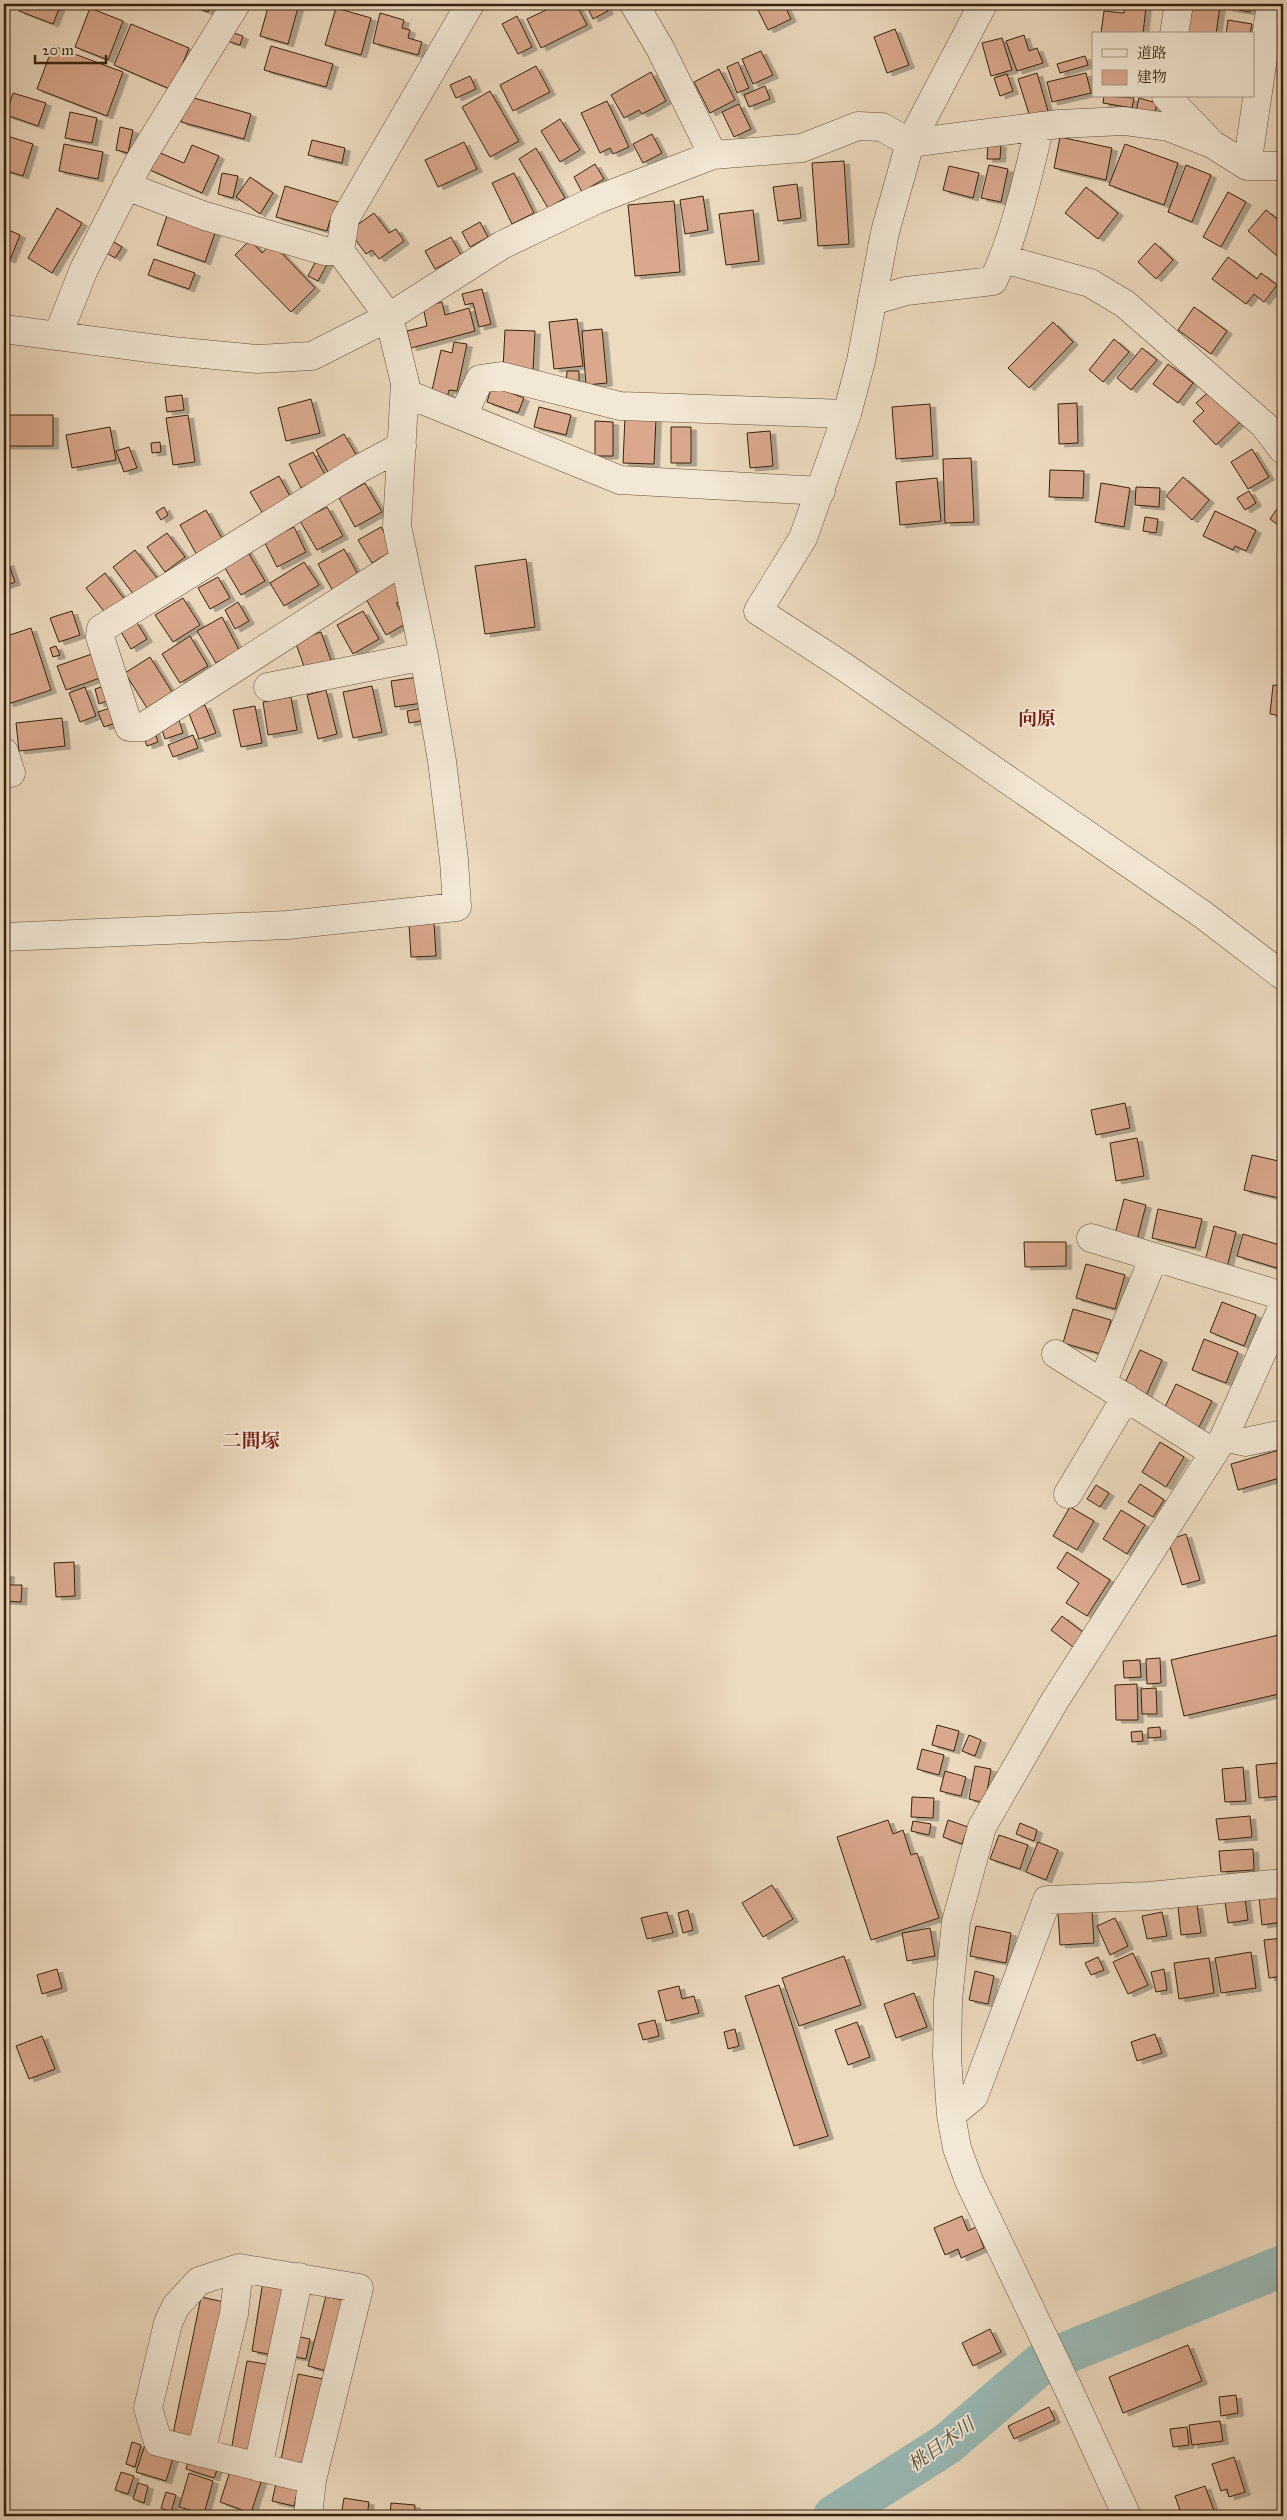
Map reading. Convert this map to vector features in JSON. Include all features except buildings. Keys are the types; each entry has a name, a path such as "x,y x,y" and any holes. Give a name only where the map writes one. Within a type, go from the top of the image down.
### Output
{"street":[{"path":"58,335 84,269 126,186 236,4"},
{"path":"4,937 288,925 457,907 454,860 444,781 424,656 397,526 405,383 389,317 340,251 345,219 470,4"},
{"path":"634,4 660,48 713,155"},
{"path":"983,4 910,143 885,232 862,361 822,491 803,538 758,611 843,666 1202,914 1283,976"},
{"path":"1174,32 1179,4"},
{"path":"1247,166 1271,4"},
{"path":"1168,98 1212,144"},
{"path":"4,329 172,351 257,359 312,356 389,317 502,245 596,200 713,155 802,148 858,126 882,127 910,143 1040,126 1124,121 1168,127 1212,144 1247,166 1283,166"},
{"path":"872,301 906,291 992,281 1004,259 1040,126"},
{"path":"126,186 205,216 325,250 340,251"},
{"path":"1004,259 1090,284 1125,304 1264,425 1283,450"},
{"path":"463,415 480,379 501,376 620,406 847,414"},
{"path":"405,393 620,480 822,491"},
{"path":"402,446 358,469 101,629 100,637 130,727 143,727 404,560"},
{"path":"268,687 424,656"},
{"path":"1091,1238 1283,1296"},
{"path":"1102,1383 1154,1257"},
{"path":"1127,2516 1067,2386 968,2181 957,2148 951,2115 947,2057 948,2000 956,1922 982,1827 1059,1694 1219,1445 1283,1306"},
{"path":"1056,1354 1126,1397 1219,1445 1283,1434"},
{"path":"1068,1494 1126,1397"},
{"path":"951,2115 974,2096 1047,1900 1149,1896 1283,1883"},
{"path":"201,2453 234,2314 239,2268"},
{"path":"308,2516 312,2480 359,2288 239,2268 199,2281 176,2306 168,2323 148,2408 158,2442 312,2480"},
{"path":"258,2467 299,2277"}],"waterway":[{"name":"桃目木川","path":"1068,2352 1283,2266"},
{"name":"桃目木川","path":"834,2516 947,2444 1042,2363"}],"district":[{"name":"向原","path":"1037,718"},
{"name":"二間塚","path":"251,1440"}]}
